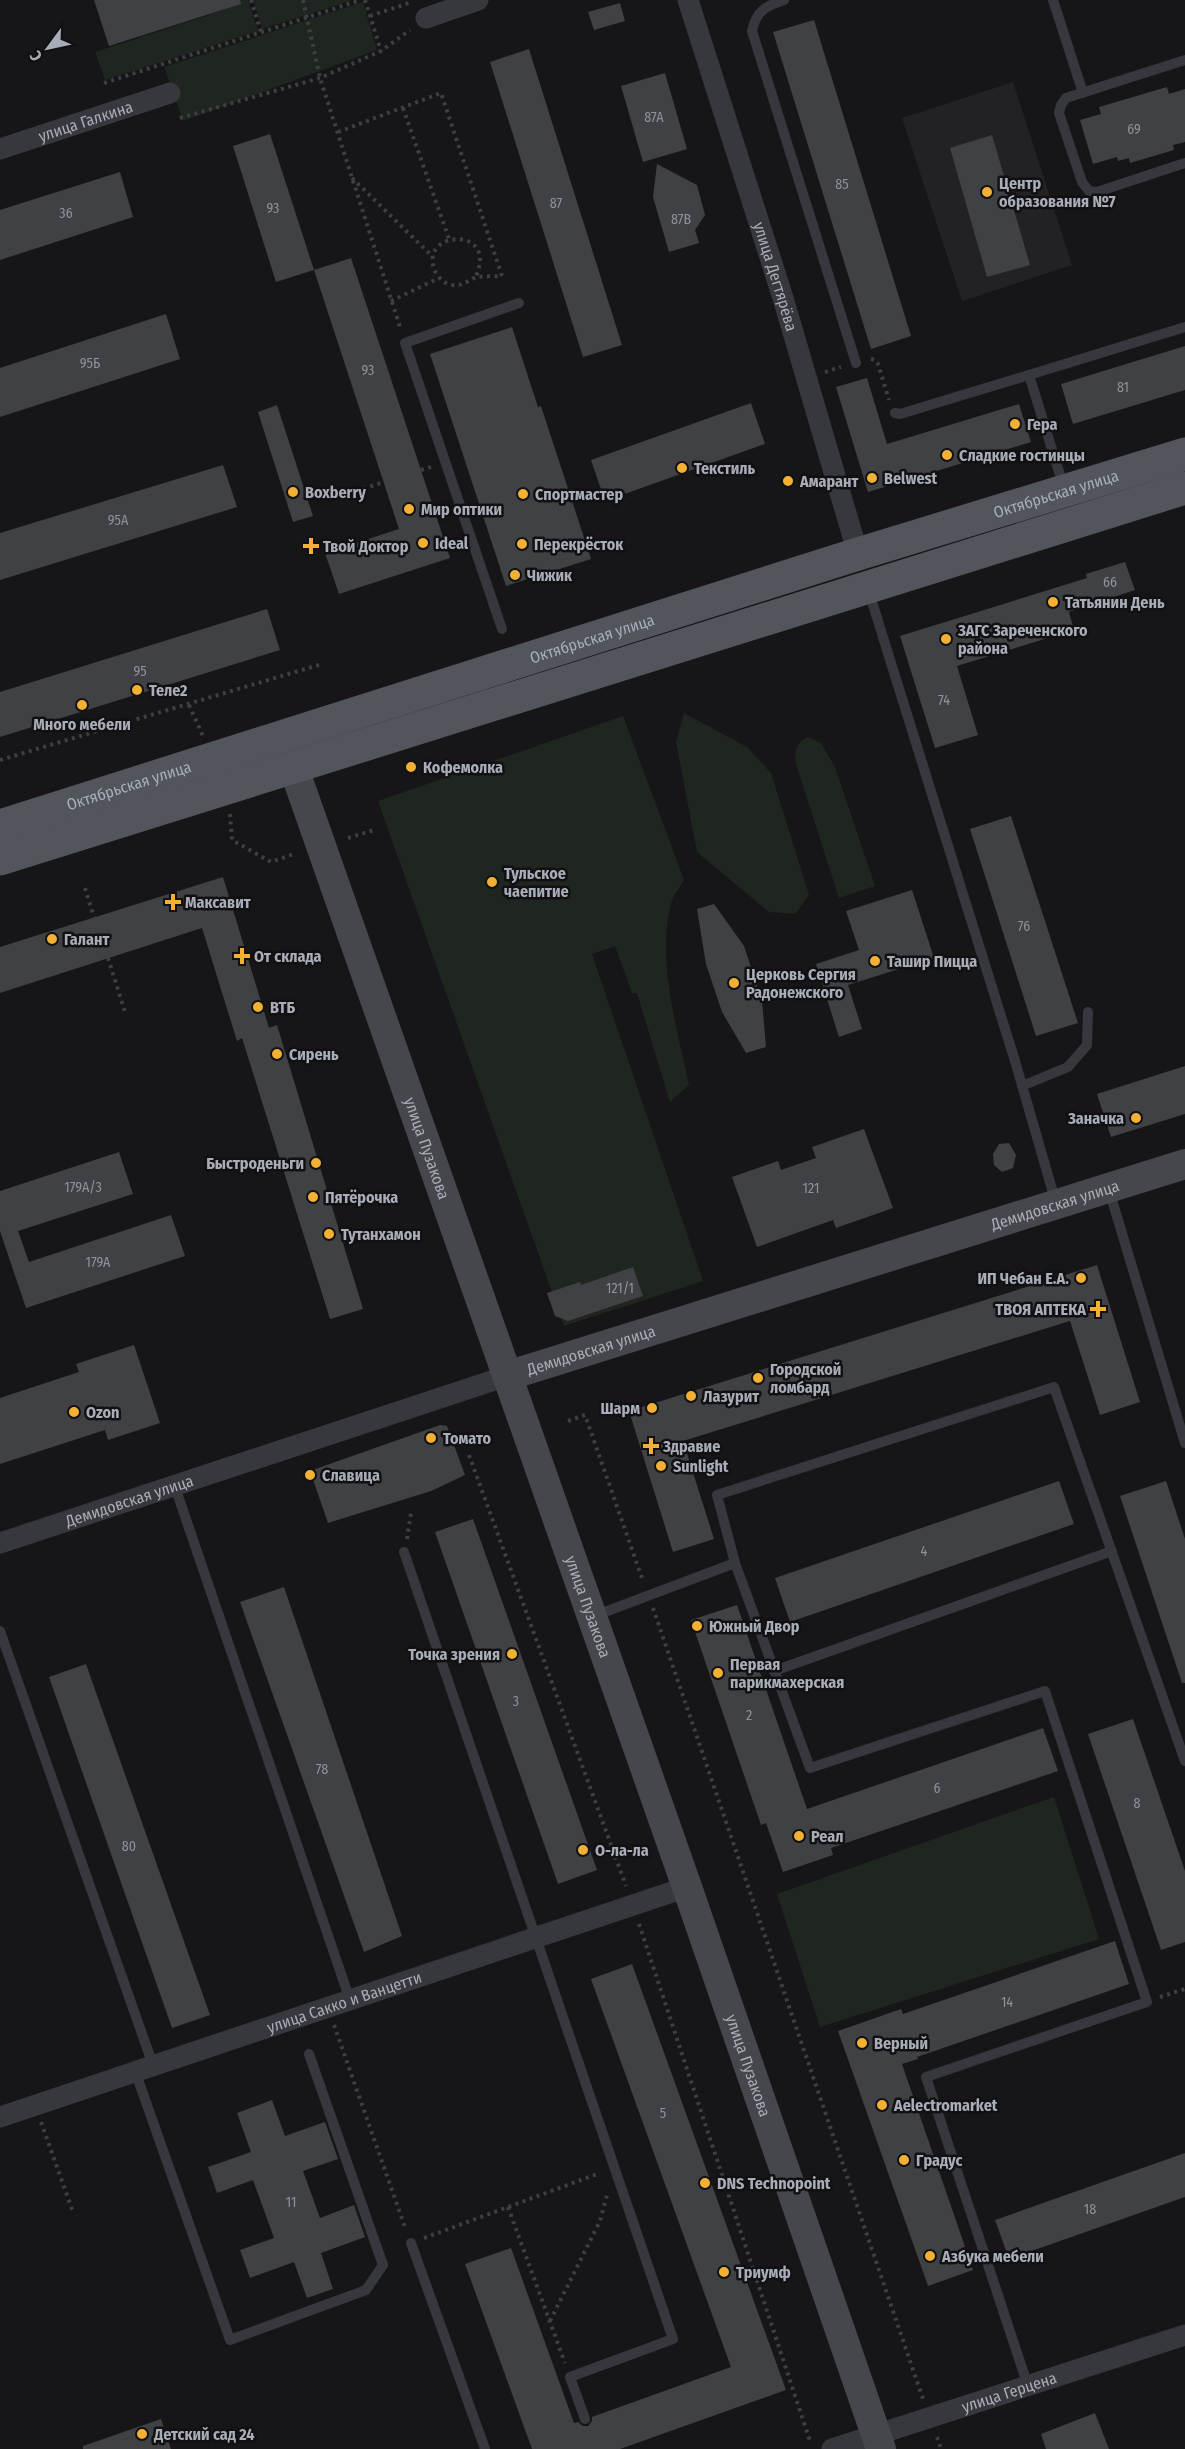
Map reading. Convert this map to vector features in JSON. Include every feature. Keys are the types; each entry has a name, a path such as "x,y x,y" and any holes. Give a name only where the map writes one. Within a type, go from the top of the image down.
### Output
{"main road":[{"name":"Октябрьская улица","path":"344,734 858,554 1185,454"},
{"name":"Октябрьская улица","path":"0,825 288,751 867,586 1185,488"},
{"name":"Октябрьская улица","path":"0,859 288,751"}],"street":[{"path":"421,9 478,0"},
{"name":"улица Дегтярёва","path":"688,0 783,298 858,554"},
{"name":"улица Галкина","path":"0,149 170,93"},
{"name":"улица Пузакова","path":"288,751 687,1887 879,2442"},
{"name":"Демидовская улица","path":"0,1543 507,1376 1185,1164"},
{"name":"улица Сакко и Ванцетти","path":"0,2117 687,1887"},
{"name":"улица Герцена","path":"832,2449 879,2442 930,2417 1185,2335"}],"lane":[{"path":"784,0 765,6 755,17 752,31 856,363"},
{"path":"1053,0 1083,93"},
{"path":"1185,60 1066,98 1059,113 1082,182 1089,191 1097,192 1185,163"},
{"path":"502,629 405,343 519,303"},
{"path":"895,414 1185,327"},
{"path":"1029,375 1065,491"},
{"path":"867,586 1057,1204"},
{"path":"1022,1086 1068,1067 1087,1045 1088,1012"},
{"path":"1108,1188 1185,1443"},
{"path":"1028,2386 926,2077 1147,2002 1045,1691 810,1768 735,1563 717,1495 1054,1386 1185,1761"},
{"path":"174,1484 350,2000"},
{"path":"774,1671 1112,1551"},
{"path":"404,1552 673,2339 570,2377 585,2419"},
{"path":"591,1617 735,1563"},
{"path":"0,1630 144,2068 230,2340 366,2290 383,2265 309,2054"},
{"path":"411,2243 485,2449"}],"path":[{"path":"251,0 261,32"},
{"path":"303,0 320,78 405,343"},
{"path":"104,83 363,0 381,51"},
{"path":"370,16 421,9"},
{"path":"180,118 320,78 381,51 421,9"},
{"path":"338,132 441,93 502,276 475,278 464,285 450,285 439,278 434,268 433,257 436,249 449,239 462,238 473,243 480,254 481,266 475,278"},
{"path":"403,108 449,239"},
{"path":"351,176 433,257"},
{"path":"391,301 439,278"},
{"path":"421,470 429,468"},
{"path":"357,491 384,482"},
{"path":"0,760 322,664"},
{"path":"189,704 207,745"},
{"path":"229,804 232,840 271,862 294,854"},
{"path":"348,838 374,830"},
{"path":"85,888 94,917"},
{"path":"108,958 125,1012"},
{"path":"568,1421 585,1415 941,2449"},
{"path":"469,1455 633,1905 813,2449"},
{"path":"404,1552 411,1514"},
{"path":"1147,2002 1185,1989"},
{"path":"328,2007 411,2243 614,2168"},
{"path":"35,2105 73,2212"},
{"path":"550,2321 600,2221 614,2168"},
{"path":"508,2207 570,2377"}],"shaded area":[{"path":"221,0 248,0 258,31 105,80 95,52 224,10"},
{"path":"253,0 353,0 262,29"},
{"path":"363,2 377,50 183,121 164,67"},
{"name":"Центр образования №7","path":"1013,82 1072,265 962,301 902,118"},
{"path":"684,713 747,747 771,773 809,895 795,914 769,912 697,852 676,742"},
{"path":"623,716 684,880 671,904 666,948 670,995 689,1085 670,1102 637,993 632,993 615,946 592,954 703,1281 564,1326 378,801"},
{"path":"808,737 821,743 835,767 875,886 839,898 796,764 797,748"},
{"path":"1054,1797 1099,1939 820,2027 777,1894"}],"building":[{"path":"94,0 240,0 241,4 109,46"},
{"path":"620,3 625,21 594,30 588,12"},
{"path":"814,20 911,336 871,349 773,32"},
{"path":"529,49 622,345 583,357 490,62"},
{"path":"665,73 687,149 643,162 621,86"},
{"path":"1167,87 1169,94 1185,89 1185,142 1173,145 1174,150 1130,163 1129,158 1118,161 1117,157 1093,164 1080,120 1101,114 1099,107"},
{"path":"270,134 314,270 276,282 233,146"},
{"path":"992,135 1030,265 987,277 950,148"},
{"path":"657,164 697,185 705,215 695,230 699,243 669,252 653,197"},
{"path":"120,172 133,217 0,260 0,210"},
{"path":"351,258 450,558 339,594 325,553 399,529 314,270"},
{"path":"166,314 180,359 0,417 0,368"},
{"path":"512,327 538,407 541,406 591,559 506,586 430,354"},
{"path":"1185,346 1185,390 1073,424 1061,384"},
{"path":"867,378 887,444 1019,404 1031,442 868,492 836,387"},
{"path":"751,403 765,444 605,501 591,460"},
{"path":"277,405 313,516 293,522 258,412"},
{"path":"223,465 237,507 0,580 0,533"},
{"path":"1125,562 1135,590 1069,612 1074,630 957,666 978,735 935,748 900,636 1087,578 1086,574"},
{"path":"267,609 280,650 0,737 0,692"},
{"path":"1011,816 1078,1023 1036,1036 970,829"},
{"path":"223,877 269,1028 277,1025 363,1309 330,1319 242,1038 237,1041 202,928 0,993 0,947"},
{"name":"Ташир Пицца","path":"912,890 934,958 848,985 862,1029 839,1037 816,964 859,950 846,911"},
{"name":"Церковь Сергия Радонежского","path":"714,904 744,946 762,1001 766,1047 746,1053 722,1012 706,964 697,909"},
{"path":"1185,1066 1185,1114 1111,1137 1097,1094"},
{"path":"864,1129 893,1208 836,1228 833,1220 757,1247 732,1177 778,1161 781,1170 816,1158 812,1147"},
{"path":"1009,1143 1016,1155 1013,1168 1002,1172 994,1165 993,1154 999,1144"},
{"path":"119,1152 133,1194 18,1231 29,1262 171,1215 185,1256 26,1308 0,1231 0,1191"},
{"path":"1097,1265 1140,1402 1100,1415 1070,1321 683,1441 714,1539 673,1552 629,1411"},
{"path":"633,1267 643,1296 568,1321 555,1316 547,1293 580,1282 581,1285"},
{"path":"134,1345 160,1423 108,1440 105,1430 0,1464 0,1398 79,1372 76,1364"},
{"path":"440,1425 447,1426 465,1475 431,1491 328,1523 310,1471"},
{"path":"1059,1481 1074,1524 790,1622 775,1578"},
{"path":"1166,1481 1185,1539 1185,1683 1182,1683 1120,1496"},
{"path":"473,1519 597,1870 558,1884 435,1532"},
{"path":"284,1587 402,1936 364,1952 240,1602"},
{"path":"737,1605 807,1809 1043,1728 1058,1771 831,1848 833,1855 783,1872 766,1823 761,1825 691,1620"},
{"path":"86,1664 210,2015 172,2028 49,1677"},
{"path":"1133,1719 1185,1871 1185,1942 1161,1950 1088,1734"},
{"path":"1115,1941 1129,1984 902,2064 973,2270 928,2286 838,2031 901,2009 903,2014"},
{"path":"632,1964 786,2390 620,2449 532,2449 465,2264 511,2248 574,2423 578,2422 583,2426 588,2426 592,2417 731,2367 591,1979"},
{"path":"272,2100 285,2136 325,2122 338,2159 303,2171 320,2218 354,2205 365,2237 321,2253 333,2289 307,2298 294,2262 250,2278 240,2250 274,2238 253,2180 217,2193 208,2167 251,2152 237,2113"},
{"path":"1185,2153 1185,2197 1009,2259 995,2220"},
{"path":"1095,2413 1109,2449 1046,2449 1041,2434"},
{"name":"Детский сад 24","path":"161,2419 171,2449 83,2449 83,2446"}],"place":[{"name":"Центр образования №7","path":"987,192"},
{"name":"Гера","path":"1015,424"},
{"name":"Сладкие гостинцы","path":"947,455"},
{"name":"Текстиль","path":"682,468"},
{"name":"Belwest","path":"872,478"},
{"name":"Амарант","path":"788,481"},
{"name":"Boxberry","path":"293,492"},
{"name":"Спортмастер","path":"523,494"},
{"name":"Мир оптики","path":"409,509"},
{"name":"Ideal","path":"423,543"},
{"name":"Перекрёсток","path":"522,544"},
{"name":"Твой Доктор","path":"311,546"},
{"name":"Чижик","path":"515,575"},
{"name":"Татьянин День","path":"1053,602"},
{"name":"ЗАГС Зареченского района","path":"946,639"},
{"name":"Теле2","path":"137,690"},
{"name":"Много мебели","path":"82,705"},
{"name":"Кофемолка","path":"411,767"},
{"name":"Тульское чаепитие","path":"492,882"},
{"name":"Максавит","path":"173,902"},
{"name":"Галант","path":"52,939"},
{"name":"От склада","path":"242,956"},
{"name":"Ташир Пицца","path":"875,961"},
{"name":"Церковь Сергия Радонежского","path":"734,983"},
{"name":"ВТБ","path":"258,1007"},
{"name":"Сирень","path":"277,1054"},
{"name":"Заначка","path":"1136,1118"},
{"name":"Быстроденьги","path":"316,1163"},
{"name":"Пятёрочка","path":"313,1197"},
{"name":"Тутанхамон","path":"329,1234"},
{"name":"ИП Чебан Е.А.","path":"1081,1278"},
{"name":"ТВОЯ АПТЕКА","path":"1098,1309"},
{"name":"Городской ломбард","path":"758,1378"},
{"name":"Лазурит","path":"691,1396"},
{"name":"Шарм","path":"652,1408"},
{"name":"Ozon","path":"74,1412"},
{"name":"Томато","path":"431,1438"},
{"name":"Здравие","path":"651,1446"},
{"name":"Sunlight","path":"661,1466"},
{"name":"Славица","path":"310,1475"},
{"name":"Южный Двор","path":"697,1626"},
{"name":"Точка зрения","path":"512,1654"},
{"name":"Первая парикмахерская","path":"718,1673"},
{"name":"Реал","path":"799,1836"},
{"name":"О-ла-ла","path":"583,1850"},
{"name":"Верный","path":"862,2043"},
{"name":"Aelectromarket","path":"882,2105"},
{"name":"Градус","path":"904,2160"},
{"name":"DNS Technopoint","path":"705,2183"},
{"name":"Азбука мебели","path":"930,2256"},
{"name":"Триумф","path":"724,2272"},
{"name":"Детский сад 24","path":"142,2434"}]}
